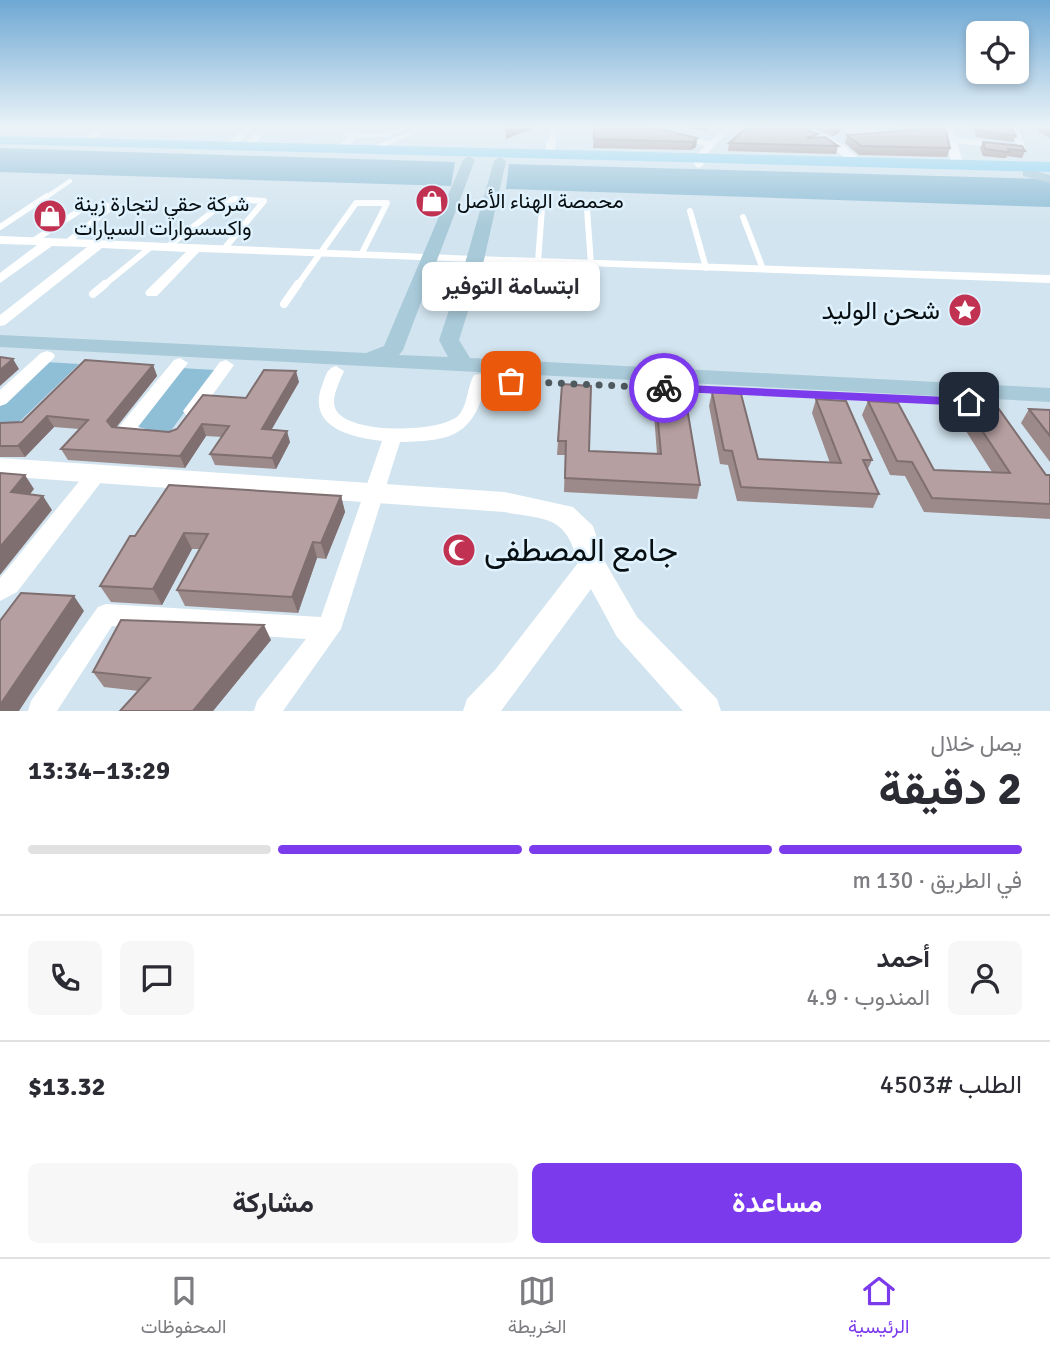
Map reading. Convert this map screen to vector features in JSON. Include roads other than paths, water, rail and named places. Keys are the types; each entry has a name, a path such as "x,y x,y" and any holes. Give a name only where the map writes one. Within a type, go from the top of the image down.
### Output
{"main road":[{"path":"365,360 393,350 469,160"},
{"path":"475,160 1050,167"},
{"path":"659,160 1028,173 1050,179"},
{"path":"472,372 449,340 475,260 500,161"},
{"path":"0,341 365,360 472,372 1050,406"},
{"path":"0,354 47,356 87,362 180,363 336,371 472,372 1050,395"}],"street":[{"path":"856,160 859,164"},
{"path":"956,160 958,166"},
{"path":"0,240 475,260 1050,279"},
{"path":"0,279 49,242"},
{"path":"0,322 99,244"},
{"path":"152,293 196,248"},
{"path":"0,400 47,356"},
{"path":"162,435 124,432 180,363"},
{"path":"182,424 226,365"},
{"path":"336,371 326,400 330,417 349,429 429,435 458,425 469,414 472,372"},
{"path":"267,711 329,629 394,433"},
{"path":"0,467 504,502 564,514 584,534 592,565 627,626 705,711"},
{"path":"0,591 9,585 98,472"},
{"path":"480,711 506,681 592,565"},
{"path":"41,711 106,615 329,629"}],"lane":[{"path":"0,227 70,181"},
{"path":"167,247 225,202 234,199 264,201 224,249"},
{"path":"284,304 356,203 387,203 361,255"},
{"path":"33,241 85,207 108,206 109,209 66,243"},
{"path":"538,262 542,208"},
{"path":"587,209 591,264"},
{"path":"690,211 706,268"},
{"path":"743,217 763,270"},
{"path":"93,294 152,246"}],"place":[{"name":"محمصة الهناء الأصل","path":"432,201"},
{"name":"شركة حقي لتجارة زينة واكسسوارات السيارات","path":"50,216"},
{"name":"شحن الوليد","path":"965,310"},
{"name":"ابتسامة التوفير","path":"511,381"},
{"name":"جامع المصطفى","path":"459,550"}]}
